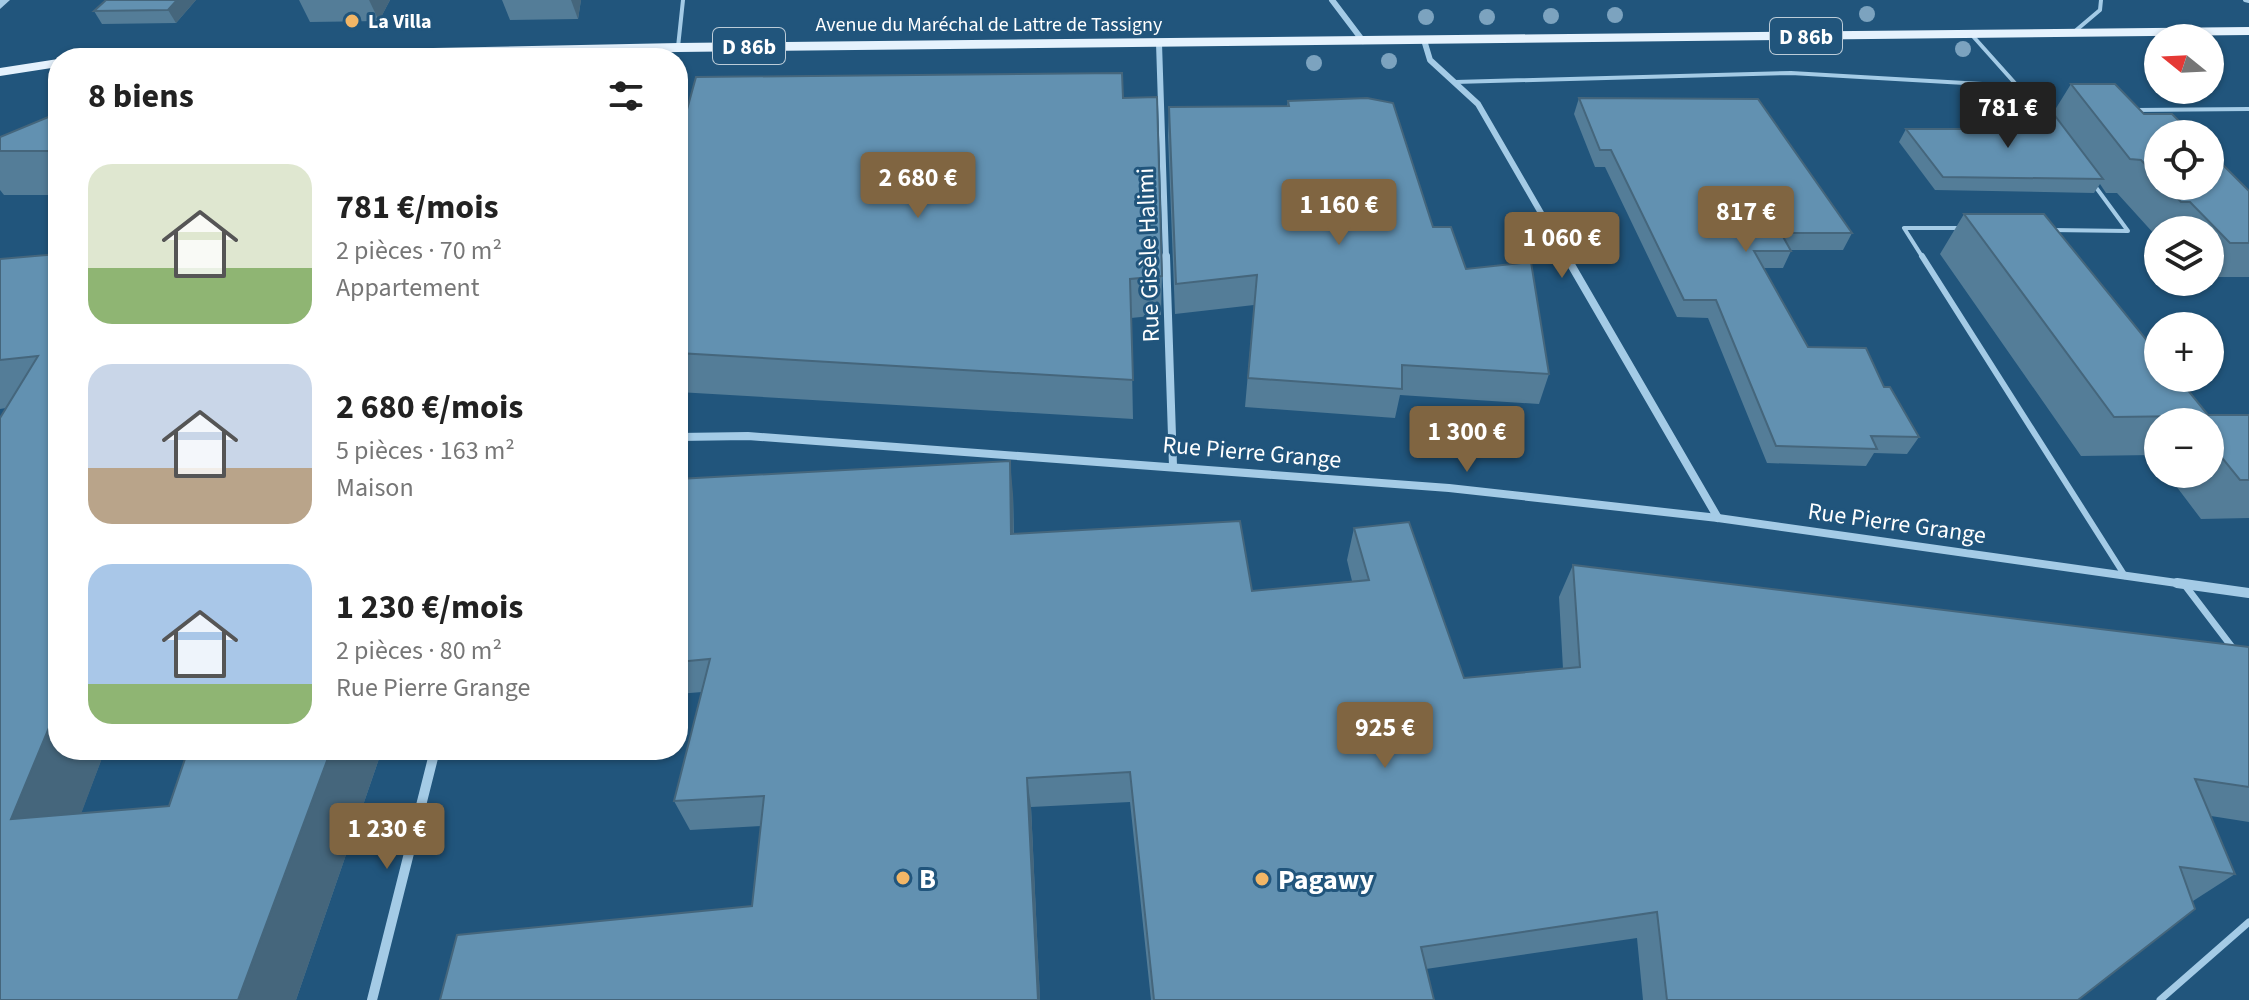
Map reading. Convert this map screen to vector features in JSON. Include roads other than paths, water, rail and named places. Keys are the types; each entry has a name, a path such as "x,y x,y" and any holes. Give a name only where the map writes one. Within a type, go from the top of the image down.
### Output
{"main road":[{"name":"D 86b","path":"1363,41 2249,31"},
{"name":"Avenue du Maréchal de Lattre de Tassigny","path":"688,52 1363,41"},
{"path":"0,62 48,63"},
{"path":"0,72 48,65"}],"street":[{"path":"0,6 5,0"},
{"path":"1332,0 1363,41"},
{"path":"1424,40 1430,60 1478,104 1718,518"},
{"name":"Rue Gisèle Halimi","path":"1159,43 1173,466"},
{"name":"Rue Pierre Grange","path":"688,437 748,436 1449,488 1718,518 2249,593"},
{"path":"372,1000 432,760"}],"lane":[{"path":"676,48 678,16 683,0"},
{"path":"2074,32 2100,10 2101,0"},
{"path":"1971,34 2040,111"},
{"path":"1455,82 1791,73 2017,86"},
{"path":"2129,110 2249,109"},
{"path":"2048,229 2128,231 2084,171"},
{"path":"1968,228 1904,228 2125,576"},
{"path":"2184,584 2240,656"},
{"path":"2160,1000 2249,922"}],"place":[{"name":"La Villa","path":"352,21"},
{"name":"B","path":"903,878"},
{"name":"Pagawy","path":"1262,879"}]}
